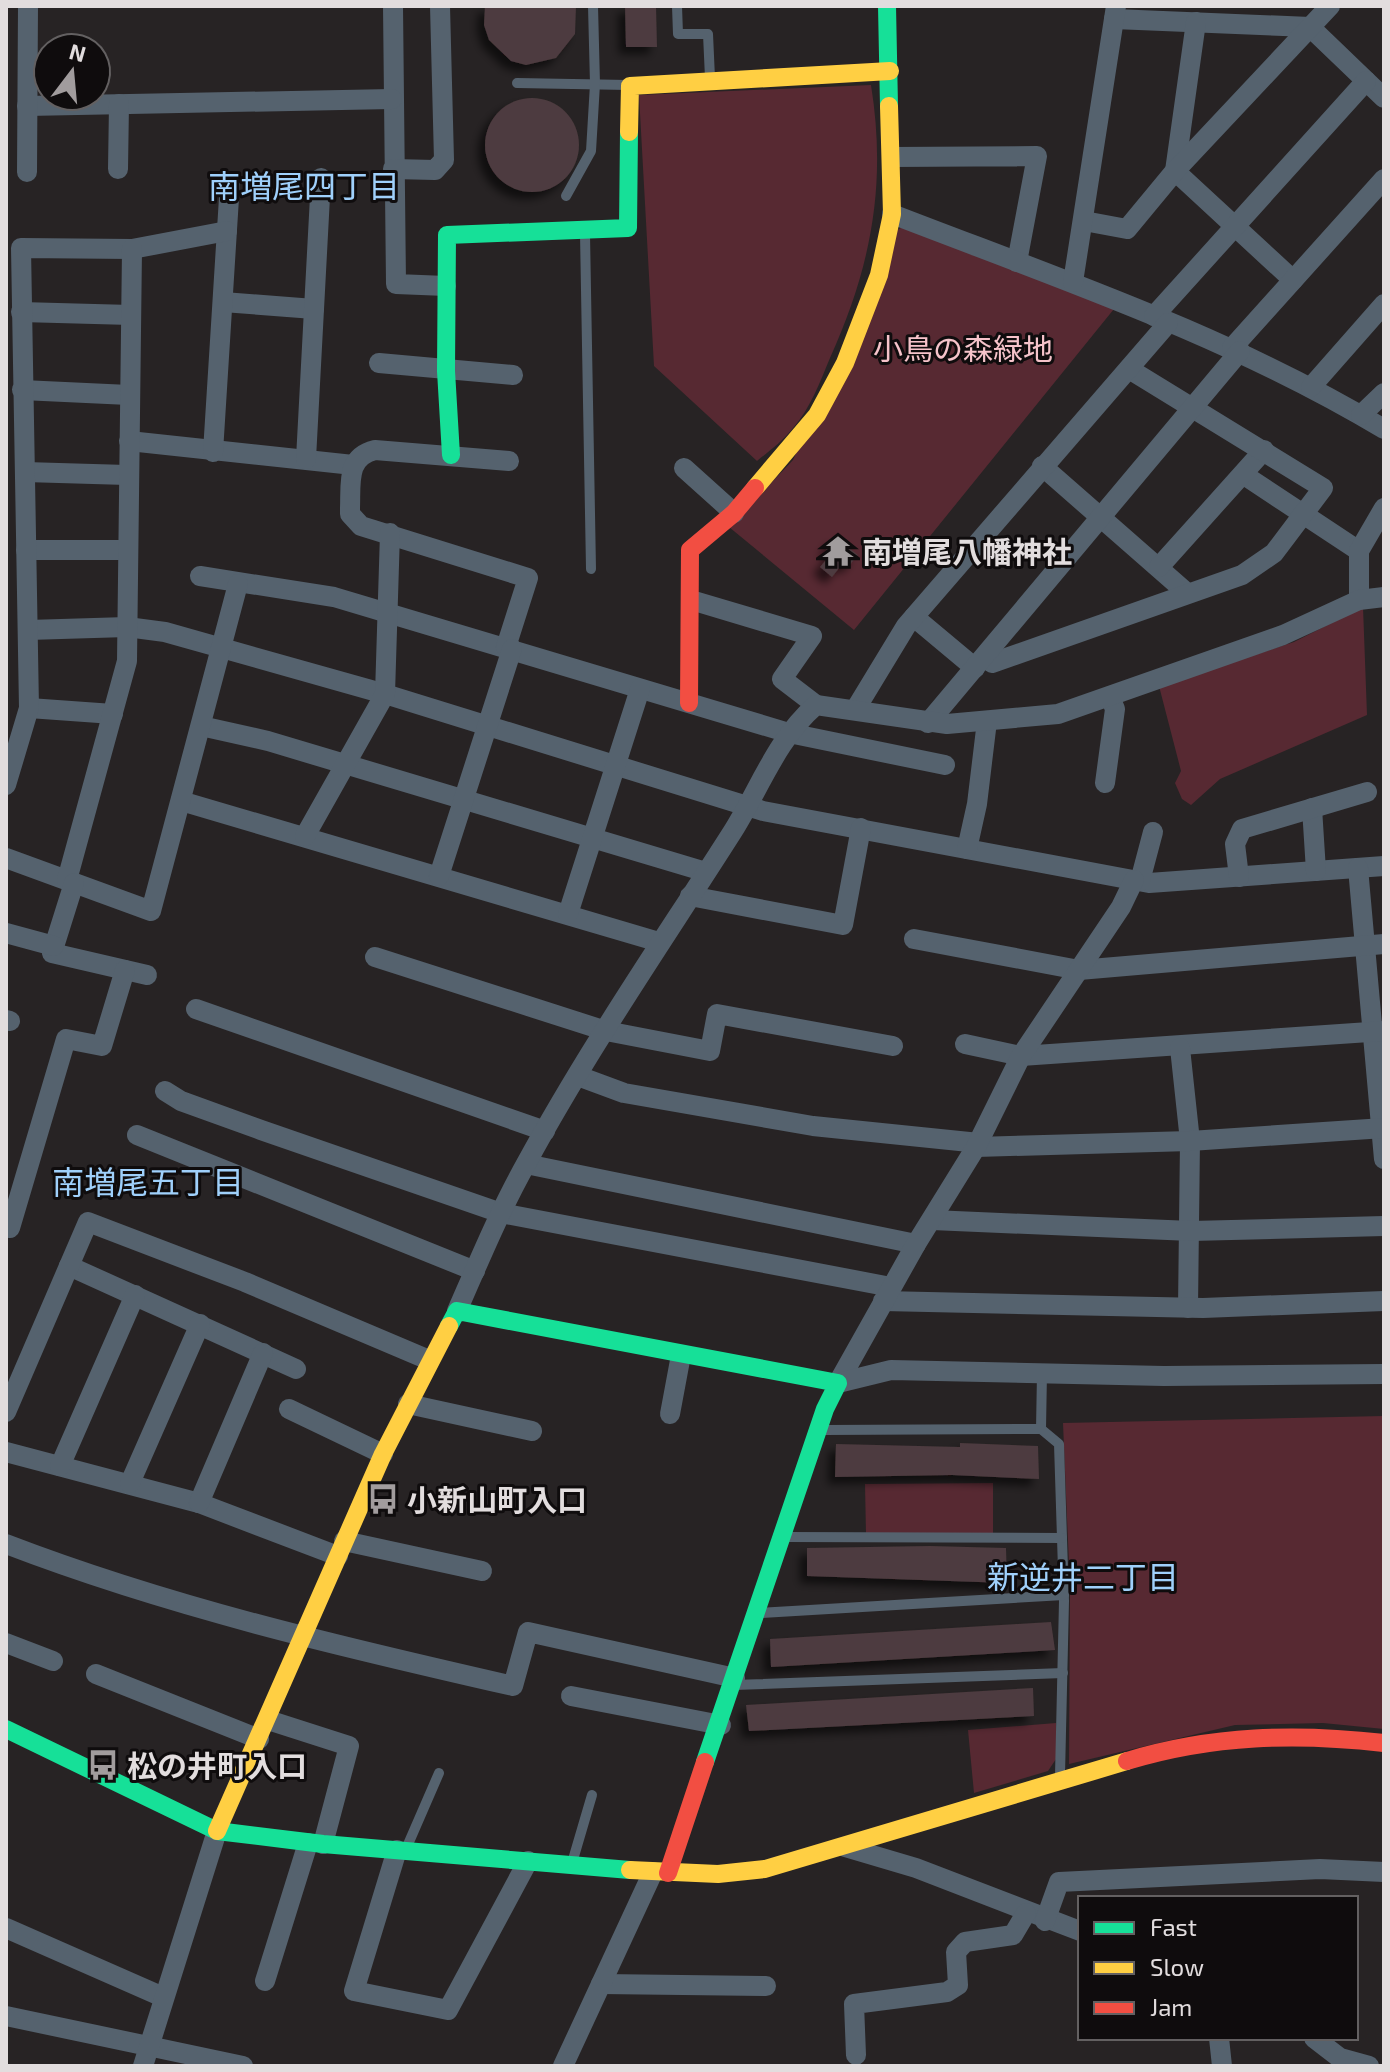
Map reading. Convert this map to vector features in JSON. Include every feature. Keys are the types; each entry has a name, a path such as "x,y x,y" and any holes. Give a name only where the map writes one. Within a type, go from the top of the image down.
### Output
{"street":[{"path":"27,172 28,6"},
{"path":"393,6 396,284 446,286"},
{"path":"393,169 435,170 444,160 440,6"},
{"path":"689,703 690,550 734,513 817,415 845,363 879,275 892,214 887,6"},
{"path":"1084,221 1127,229 1175,171 1330,6"},
{"path":"1073,282 1115,13 1196,22 1310,27 1384,98"},
{"path":"1175,171 1196,22"},
{"path":"451,455 446,371 447,235 628,228 630,86 890,71"},
{"path":"855,710 914,617 1129,369 1161,320 1234,226 1366,81"},
{"path":"27,106 392,99"},
{"path":"118,169 119,104"},
{"path":"892,157 1037,156 1017,262"},
{"path":"1175,171 1293,280"},
{"path":"306,459 321,178"},
{"path":"928,723 1195,407 1236,349 1293,280 1384,179"},
{"path":"213,452 230,182"},
{"path":"892,214 1073,282 1236,349 1384,429"},
{"path":"6,785 10,762 29,708 21,248 132,249 227,231"},
{"path":"132,249 127,661 52,953 147,975"},
{"path":"223,302 314,309"},
{"path":"1311,387 1384,304"},
{"path":"21,312 131,315"},
{"path":"379,363 513,375"},
{"path":"914,617 980,662 992,663 1242,575 1274,553 1323,488 1129,369"},
{"path":"22,390 129,395"},
{"path":"1361,415 1384,393"},
{"path":"129,441 353,465"},
{"path":"439,876 487,725 528,578 361,526 350,514 353,465 364,453 375,450 509,461"},
{"path":"1159,567 1264,450"},
{"path":"1042,466 1187,593"},
{"path":"684,468 734,513"},
{"path":"25,472 127,475"},
{"path":"1244,475 1359,551"},
{"path":"1359,600 1359,551 1384,508"},
{"path":"305,836 385,694 385,611 390,533"},
{"path":"26,550 127,550"},
{"path":"200,576 334,597 789,733 945,765"},
{"path":"6,858 151,911 238,584"},
{"path":"691,600 812,636 782,679 816,705 928,723 1058,714 1283,635 1359,600 1384,597"},
{"path":"28,630 127,627 165,632 385,694 749,804 763,811 1149,883 1384,866"},
{"path":"568,914 640,689"},
{"path":"1105,783 1115,709 1110,697"},
{"path":"145,2057 217,1831 383,1454 457,1311 501,1213 545,1131 659,942 749,804 766,768 789,733 816,705"},
{"path":"29,708 113,714"},
{"path":"967,849 977,804 987,721"},
{"path":"201,726 345,764 706,872"},
{"path":"1239,877 1235,844 1242,829 1367,792"},
{"path":"181,801 659,942"},
{"path":"1312,808 1316,871"},
{"path":"690,896 843,925 861,828"},
{"path":"563,2066 681,1828 721,1725 780,1537 838,1383 916,1244 978,1145 1021,1056 1137,880 1153,832"},
{"path":"1358,868 1374,945 1384,1159"},
{"path":"6,933 54,946"},
{"path":"914,939 1079,970 1374,945"},
{"path":"375,957 606,1031 710,1051 717,1014 893,1046"},
{"path":"6,1227 10,1228 66,1039 102,1046 125,970"},
{"path":"196,1009 545,1131"},
{"path":"965,1044 1021,1056 1180,1048 1379,1031"},
{"path":"1180,1048 1190,1141 1188,1308"},
{"path":"578,1076 624,1093 813,1126 978,1145 1190,1141 1382,1128"},
{"path":"165,1091 181,1101 501,1213 887,1294 1188,1308 1384,1301"},
{"path":"137,1135 475,1271"},
{"path":"526,1164 916,1244"},
{"path":"932,1220 1191,1231 1384,1226"},
{"path":"6,1412 88,1222 245,1282 429,1360"},
{"path":"69,1266 296,1369"},
{"path":"60,1466 135,1295"},
{"path":"457,1311 838,1383 891,1370 1384,1374"},
{"path":"130,1483 200,1324"},
{"path":"199,1503 263,1353"},
{"path":"670,1414 681,1355"},
{"path":"408,1404 532,1431"},
{"path":"289,1409 383,1454"},
{"path":"6,1452 130,1483 341,1548 482,1571"},
{"path":"6,1544 79,1572 303,1638 513,1686 528,1632 734,1681"},
{"path":"6,1643 53,1661"},
{"path":"96,1674 259,1739"},
{"path":"571,1696 721,1725"},
{"path":"265,1981 349,1746 268,1720"},
{"path":"6,1729 217,1831 315,1843 661,1873 718,1874 765,1869 845,1847 1150,1754 1242,1737 1329,1737 1384,1743"},
{"path":"845,1847 916,1868 1035,1917 1078,1930"},
{"path":"401,1850 354,1991 448,2010 528,1861"},
{"path":"856,2055 854,2004 947,1992 958,1985 956,1952 965,1942 1013,1935 1035,1917 1059,1882 1320,1869 1384,1872"},
{"path":"6,1928 163,1997"},
{"path":"601,1984 766,1986"},
{"path":"6,2016 145,2057 243,2066"},
{"path":"1219,2040 1222,2066"},
{"path":"1317,2040 1340,2058 1369,2066"}],"lane":[{"path":"566,196 591,151 595,84 593,6"},
{"path":"677,6 678,34 708,34 711,81"},
{"path":"517,83 630,86"},
{"path":"585,232 591,569"},
{"path":"1041,1429 1042,1373"},
{"path":"818,1430 1041,1429 1059,1444 1064,1595 1060,1782"},
{"path":"780,1537 1062,1538"},
{"path":"754,1613 1064,1595"},
{"path":"734,1681 1063,1673"},
{"path":"401,1850 439,1773"},
{"path":"572,1865 592,1795"}],"green space":[{"path":"871,85 876,122 876,191 872,225 856,291 805,412 785,437 757,461 654,366 639,95"},
{"name":"小鳥の森緑地","path":"906,225 1118,304 854,630 729,527 793,460 897,230"},
{"path":"1363,607 1367,715 1220,779 1191,805 1182,799 1175,783 1181,771 1159,686 1294,642"},
{"path":"1384,1416 1384,1729 1323,1723 1235,1725 1069,1764 1070,1588 1063,1423"},
{"path":"993,1483 993,1533 866,1534 865,1484"},
{"path":"1056,1723 1056,1759 1048,1771 974,1793 968,1730"}],"building":[{"path":"485,6 576,6 575,34 556,58 526,65 511,61 489,40 484,25"},
{"path":"625,6 656,6 657,47 626,47"},
{"path":"532,98 550,102 565,112 575,127 579,145 575,163 565,178 550,188 532,192 514,188 499,178 489,163 485,145 489,127 499,112 514,102"},
{"path":"835,537 858,555 848,567 843,563 832,577 820,567 832,553 826,549"},
{"path":"960,1443 1038,1446 1039,1479 952,1475 835,1477 836,1444 960,1447"},
{"path":"807,1548 1006,1548 1007,1583 807,1576"},
{"path":"1051,1622 1055,1650 771,1667 770,1639"},
{"path":"1033,1688 1034,1716 749,1731 746,1705"}],"traffic: fast":[{"path":"887,6 889,106"},
{"path":"451,455 446,371 447,235 628,228 629,132"},
{"path":"449,1326 457,1311 838,1383 825,1409 705,1762"},
{"path":"6,1729 217,1831 323,1844 630,1870"}],"traffic: slow":[{"path":"629,132 630,86 890,71"},
{"path":"755,488 817,415 845,363 879,275 892,214 889,106"},
{"path":"217,1831 383,1454 449,1326"},
{"path":"630,1870 718,1874 765,1869 1127,1761"}],"traffic: jam":[{"path":"689,703 690,550 734,513 755,488"},
{"path":"1127,1761 1191,1746 1255,1738 1319,1738 1384,1743"},
{"path":"668,1873 705,1762"}],"place":[{"name":"南増尾八幡神社","path":"838,551"},
{"name":"小新山町入口","path":"383,1499"},
{"name":"松の井町入口","path":"103,1765"}],"district":[{"name":"南増尾四丁目","path":"304,185"},
{"name":"南増尾五丁目","path":"148,1181"},
{"name":"新逆井二丁目","path":"1083,1576"}]}
